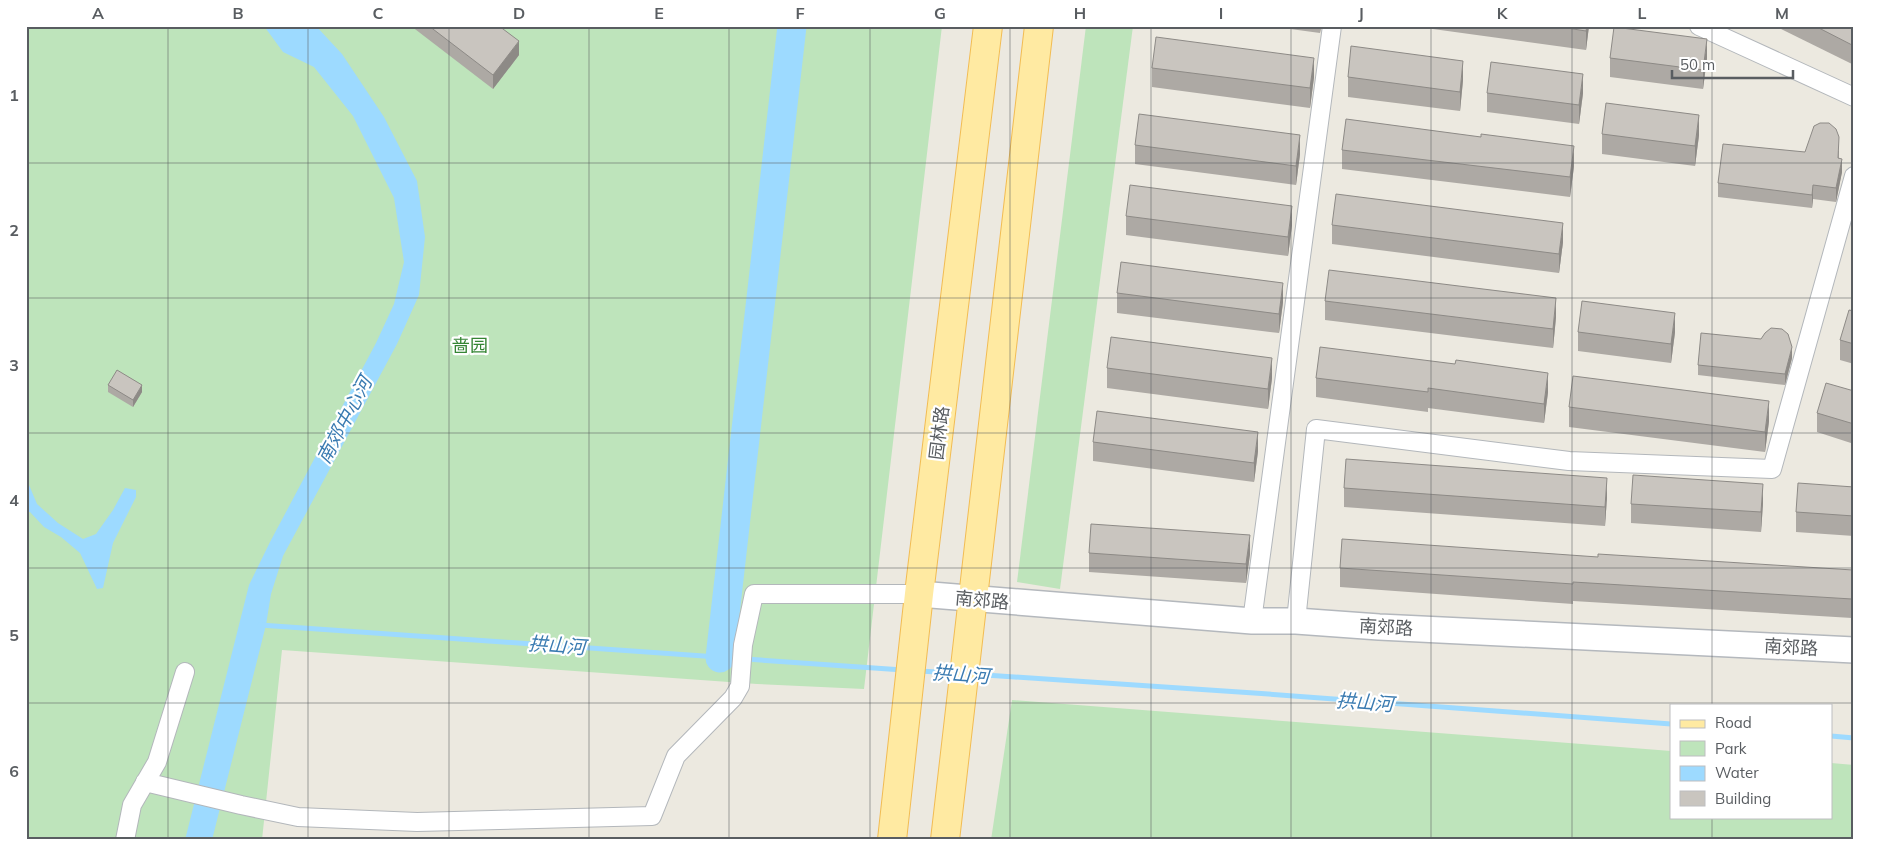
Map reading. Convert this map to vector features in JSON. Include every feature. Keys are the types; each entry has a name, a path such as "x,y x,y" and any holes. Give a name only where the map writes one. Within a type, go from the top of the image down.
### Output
{"main road":[{"name":"园林路","path":"892,840 919,594 988,26"},
{"path":"945,840 1040,26"}],"street":[{"path":"1252,621 1332,26"},
{"path":"1699,26 1854,97"},
{"path":"1296,621 1316,430 1569,461 1772,469 1854,176"},
{"path":"145,782 298,817 417,822 652,816 676,756 734,698 740,686 743,645 754,594 919,594"},
{"name":"南郊路","path":"919,594 972,600 1252,621 1296,621 1378,627 1854,650"},
{"path":"124,840 132,805 156,762 185,672"}],"green space":[{"name":"啬园","path":"26,26 942,26 864,689 757,684 282,650 262,840 26,840"},
{"path":"1086,26 1133,26 1060,589 1017,582"},
{"path":"1012,700 1670,751 1670,818 1832,818 1832,763 1854,765 1854,840 991,840"}],"water":[{"name":"南郊中心河","path":"264,26 316,26 342,54 384,117 417,181 425,237 419,295 397,344 283,556 271,594 266,625 212,840 185,840 249,585 376,343 394,304 404,262 394,198 353,116 314,67 283,52"},
{"path":"26,483 29,485 37,504 58,523 83,539 96,534 113,510 125,488 136,490 136,497 113,543 103,588 97,589 80,553 61,537 44,527 30,512 26,512"}],"building":[{"path":"429,26 499,26 519,41 493,75"},
{"path":"1554,26 1587,26 1586,31"},
{"path":"1815,26 1854,26 1854,46"},
{"path":"1614,27 1707,39 1703,70 1610,58"},
{"path":"1156,37 1314,58 1310,88 1152,68"},
{"path":"1351,46 1463,61 1460,92 1348,77"},
{"path":"1491,62 1583,74 1579,105 1487,93"},
{"path":"1606,103 1699,115 1695,146 1602,134"},
{"path":"1139,114 1300,135 1296,166 1135,145"},
{"path":"1346,119 1481,137 1481,134 1574,146 1570,177 1342,150"},
{"path":"1820,123 1829,123 1836,129 1839,137 1838,158 1842,159 1836,188 1813,185 1812,195 1718,183 1723,144 1805,152 1814,126"},
{"path":"1130,185 1292,206 1288,237 1126,216"},
{"path":"1336,194 1563,223 1559,254 1332,225"},
{"path":"1121,262 1283,283 1279,314 1117,293"},
{"path":"1329,270 1556,298 1553,329 1325,301"},
{"path":"1582,301 1675,313 1671,344 1578,332"},
{"path":"1849,310 1854,311 1854,344 1840,340"},
{"path":"1771,328 1782,329 1788,334 1792,347 1785,374 1698,365 1701,333 1761,339"},
{"path":"1111,337 1272,358 1268,389 1107,368"},
{"path":"1320,347 1455,364 1456,360 1548,373 1544,404 1428,388 1428,392 1316,378"},
{"path":"117,370 142,385 133,400 108,385"},
{"path":"1573,376 1769,401 1765,432 1569,407"},
{"path":"1826,383 1854,391 1854,424 1817,413"},
{"path":"1097,411 1258,432 1254,463 1093,442"},
{"path":"1346,459 1607,478 1605,507 1344,488"},
{"path":"1633,475 1763,484 1761,512 1631,504"},
{"path":"1798,483 1854,487 1854,516 1796,512"},
{"path":"1091,524 1250,535 1246,564 1089,553"},
{"path":"1342,539 1598,557 1598,554 1853,570 1852,599 1573,582 1573,584 1340,568"}],"waterway":[{"path":"720,658 792,26"},
{"name":"拱山河","path":"260,625 903,670"},
{"name":"拱山河","path":"919,671 955,673"},
{"name":"拱山河","path":"971,674 1670,724"},
{"name":"拱山河","path":"1832,736 1854,738"}]}
